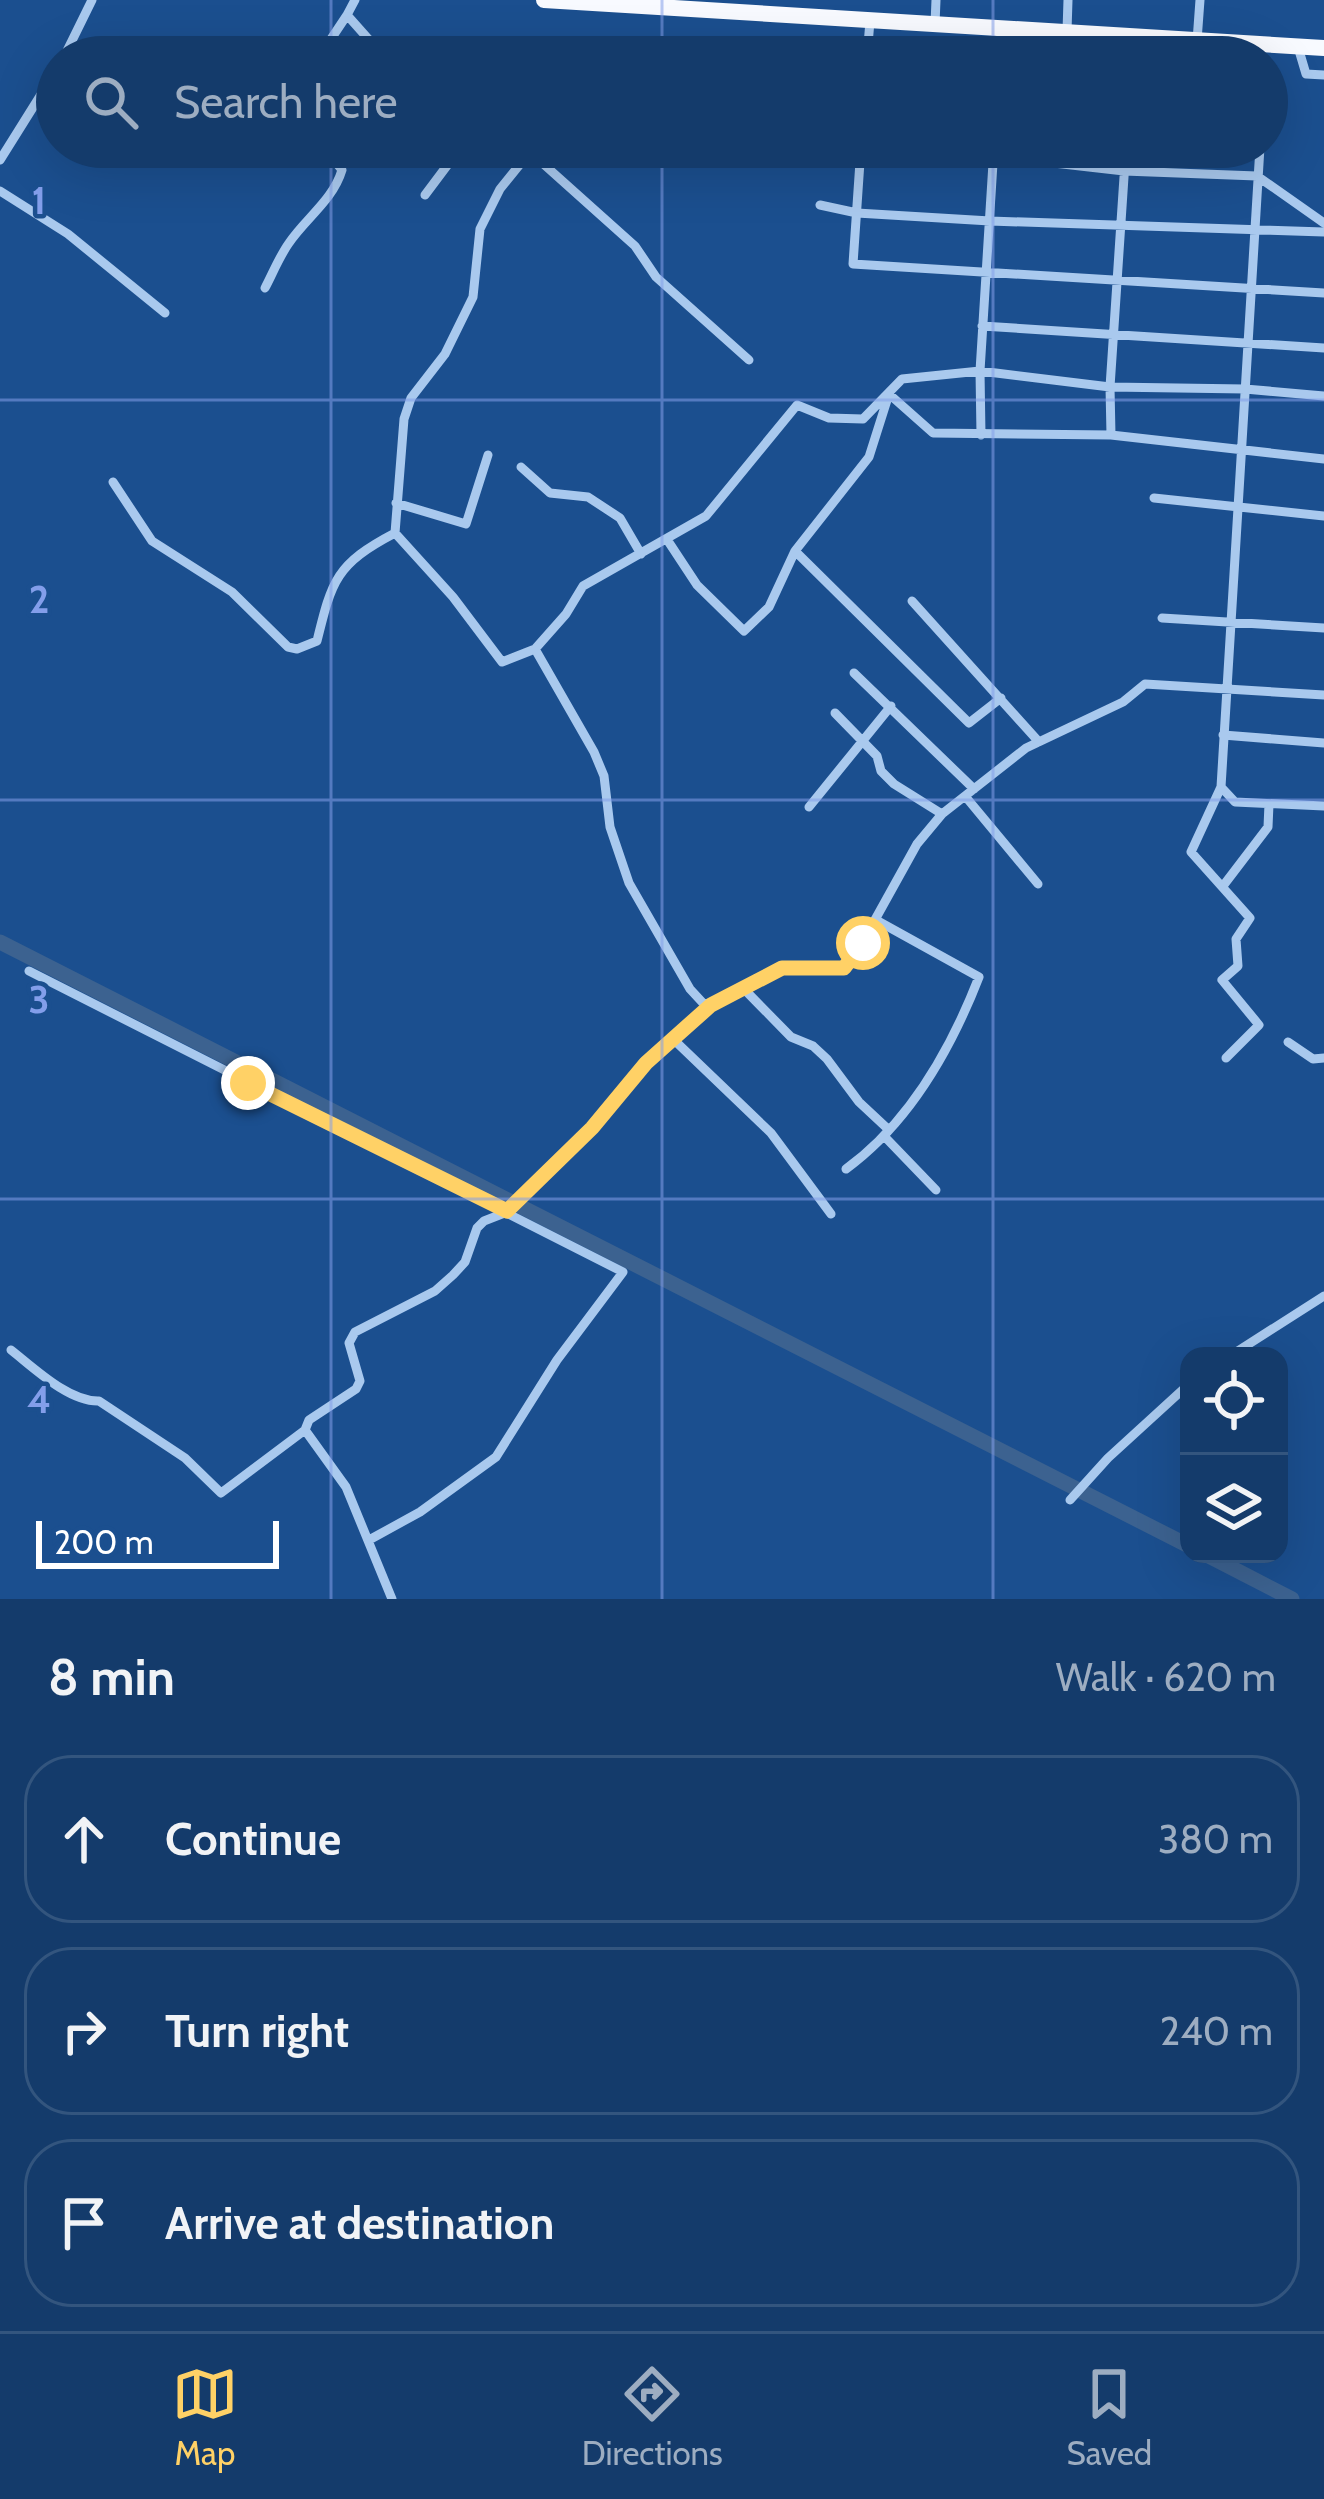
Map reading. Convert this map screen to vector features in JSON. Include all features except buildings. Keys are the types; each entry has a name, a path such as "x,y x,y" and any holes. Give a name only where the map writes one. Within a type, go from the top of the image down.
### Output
{"highway":[{"path":"544,0 816,8 871,20 1121,36"},
{"path":"1288,49 1324,48"}],"street":[{"path":"74,36 92,0"},
{"path":"333,36 355,0"},
{"path":"935,0 935,24"},
{"path":"1067,32 1068,0"},
{"path":"1197,36 1199,0"},
{"path":"346,15 365,36"},
{"path":"869,36 871,20"},
{"path":"1001,28 1001,36"},
{"path":"1298,47 1306,74 1324,75"},
{"path":"0,160 36,103"},
{"path":"265,288 290,241 340,178 340,168"},
{"path":"425,194 445,168"},
{"path":"514,168 480,229 473,297 445,354 411,398 404,419 395,533 454,596 502,662 535,649 583,586 706,516 796,404 829,418 863,419 902,379 980,371 1110,387 1245,389 1324,396"},
{"path":"548,168 635,246 656,277 749,359"},
{"path":"860,168 853,264 1324,292"},
{"path":"981,435 980,371 992,168"},
{"path":"1104,168 1257,176 1324,228"},
{"path":"1111,435 1124,168"},
{"path":"1226,1058 1259,1025 1222,980 1238,966 1236,939 1250,918 1191,852 1221,787 1258,168"},
{"path":"0,191 68,234 165,313"},
{"path":"820,205 857,212 1124,227 1324,228"},
{"path":"982,326 1324,347"},
{"path":"889,394 933,433 1111,435 1324,459"},
{"path":"668,541 698,585 744,631 769,607 794,551 869,457 889,394"},
{"path":"396,503 466,524 488,455"},
{"path":"521,467 550,493 581,493 620,518 641,554"},
{"path":"113,482 152,541 232,592 296,650 316,641 325,598 339,574 354,557 395,533"},
{"path":"1154,498 1324,516"},
{"path":"794,551 969,724 1001,698"},
{"path":"912,601 1039,742"},
{"path":"1162,618 1324,628"},
{"path":"535,649 604,776 610,827 638,900 690,989 701,1002 711,1005"},
{"path":"854,673 970,792 1038,884"},
{"path":"11,1350 68,1390 90,1402 100,1401 185,1458 221,1493 305,1430 309,1420 356,1389 361,1374 349,1343 355,1332 435,1291 465,1262 484,1221 507,1211 592,1128 646,1063 711,1005 782,968 844,968 855,957 916,844 942,814 1039,742 1123,702 1145,684 1324,695"},
{"path":"809,807 891,706"},
{"path":"835,713 894,784 942,814"},
{"path":"1223,735 1324,743"},
{"path":"1221,787 1235,802 1324,806"},
{"path":"1223,886 1268,827 1269,804"},
{"path":"846,1169 886,1133 935,1069 979,977 876,920"},
{"path":"29,970 623,1272 556,1360 496,1457 420,1512 369,1540"},
{"path":"742,987 791,1037 813,1046 827,1059 936,1190"},
{"path":"674,1039 771,1133 831,1214"},
{"path":"1288,1042 1313,1059 1324,1058"},
{"path":"1244,1347 1324,1296"},
{"path":"1070,1500 1180,1392"},
{"path":"305,1430 346,1487 392,1599"}],"waterway":[{"path":"0,942 1180,1541"},
{"path":"1222,1563 1292,1599"}],"route":[{"path":"248,1083 507,1211 592,1128 646,1063 711,1005 782,968 844,968 863,943"}]}
